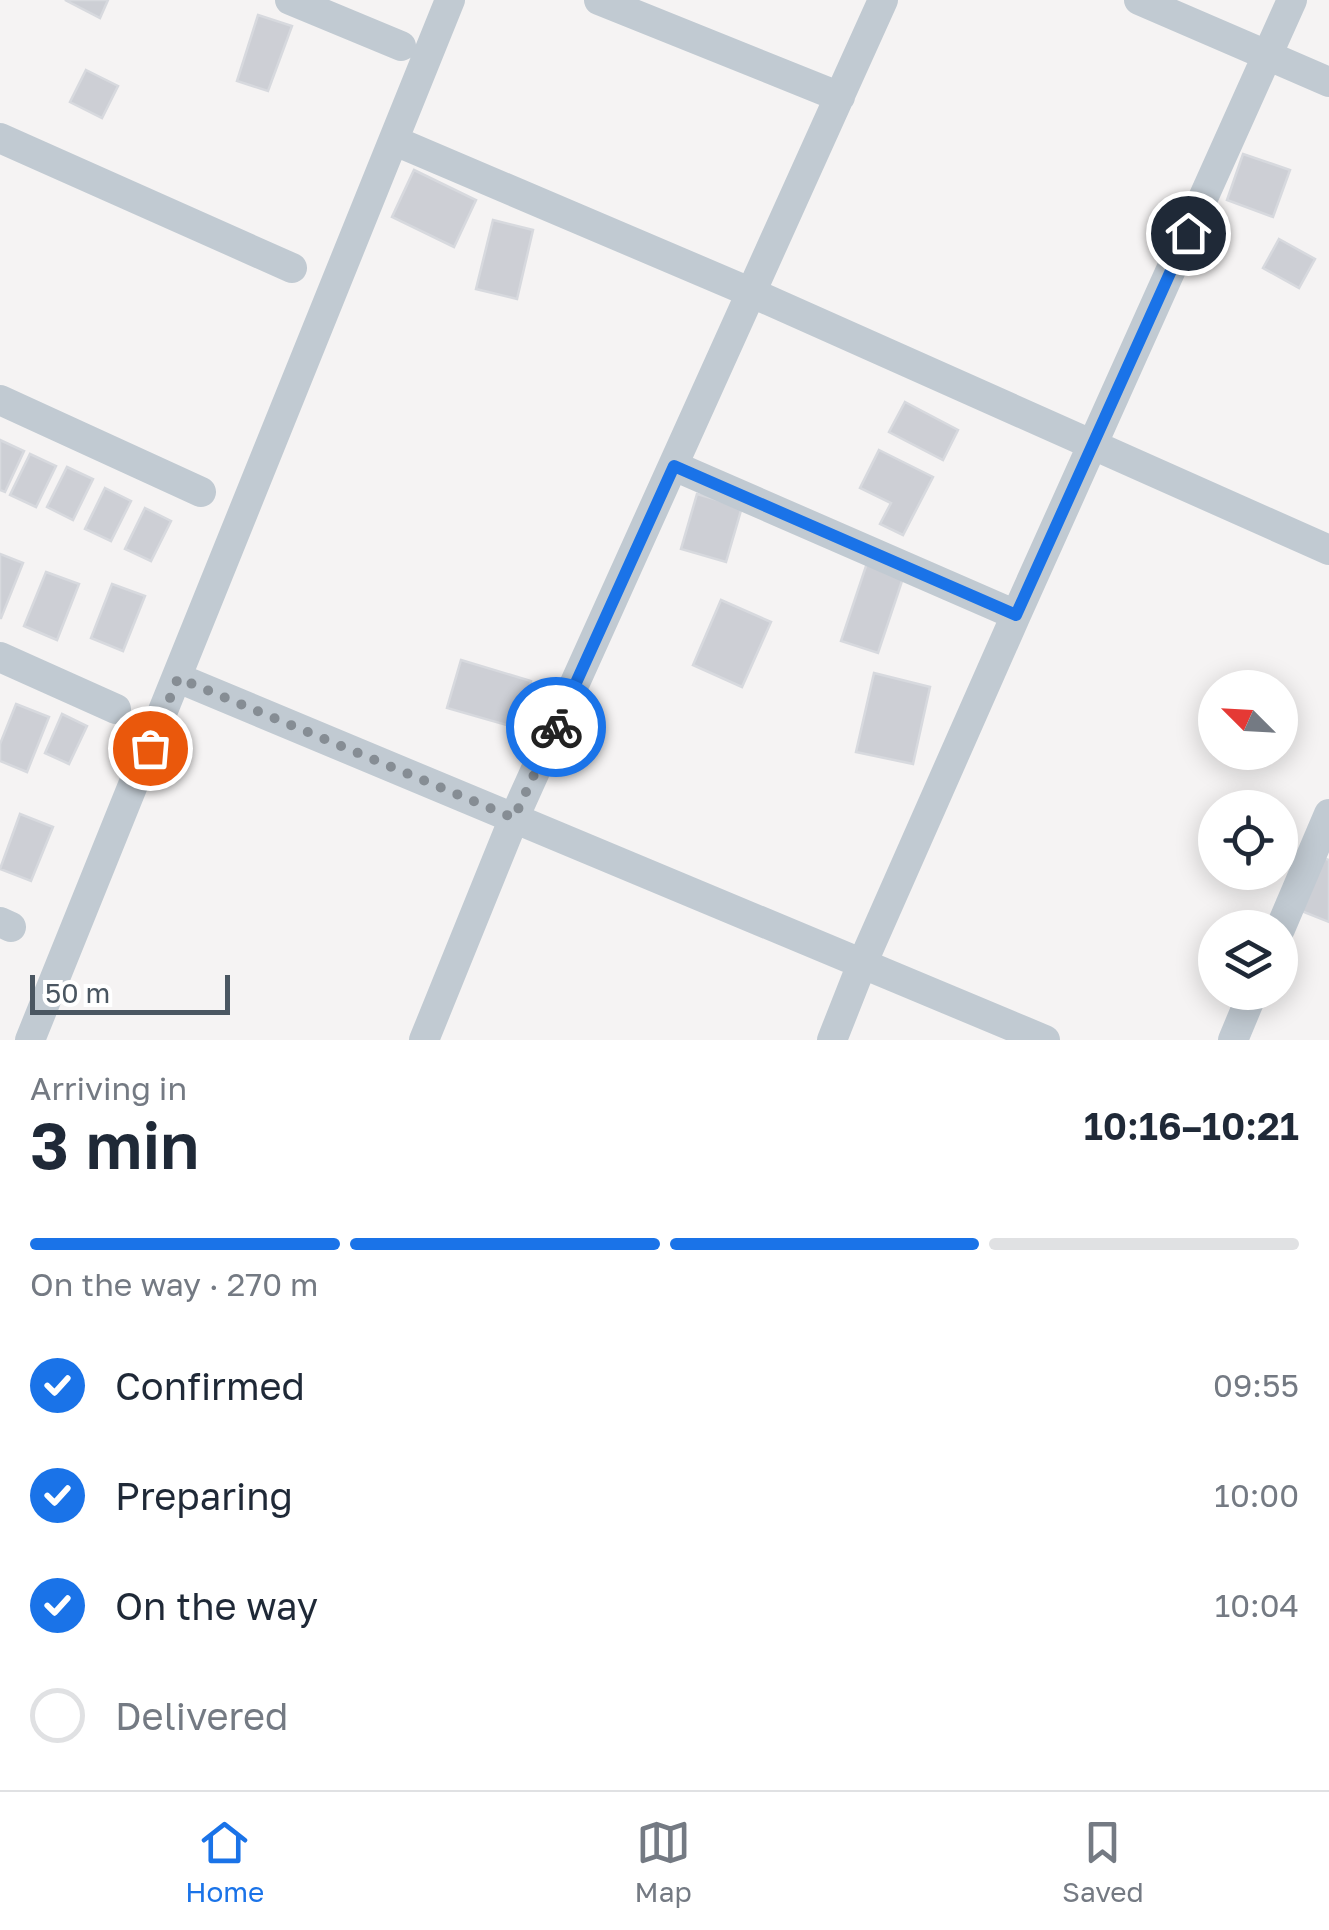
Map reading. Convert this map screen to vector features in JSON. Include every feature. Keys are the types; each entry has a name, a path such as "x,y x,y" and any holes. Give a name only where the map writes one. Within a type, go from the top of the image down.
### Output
{"street":[{"path":"290,0 400,46"},
{"path":"30,1040 450,0"},
{"path":"599,0 840,97"},
{"path":"424,1040 514,818 883,0"},
{"path":"1139,0 1329,82"},
{"path":"832,1040 1016,615 1292,0"},
{"path":"0,138 292,268"},
{"path":"395,141 752,293 1329,550"},
{"path":"0,400 201,492"},
{"path":"674,466 1016,615"},
{"path":"0,657 116,709"},
{"path":"178,678 1045,1040"},
{"path":"1288,910 1329,814"},
{"path":"1233,1040 1246,1010"}],"building":[{"path":"65,0 108,0 100,18"},
{"path":"258,15 292,26 268,91 237,81"},
{"path":"86,70 118,86 102,118 70,102"},
{"path":"1243,154 1290,170 1273,217 1227,200"},
{"path":"414,170 476,200 454,247 392,217"},
{"path":"493,220 533,230 517,299 476,289"},
{"path":"1279,239 1315,259 1299,288 1263,268"},
{"path":"905,402 958,430 943,460 889,432"},
{"path":"0,440 24,451 5,492 0,490"},
{"path":"879,450 933,477 903,535 880,524 891,503 860,488"},
{"path":"30,454 56,466 36,507 10,495"},
{"path":"67,467 93,479 73,520 47,507"},
{"path":"105,488 131,501 111,541 85,529"},
{"path":"697,494 742,507 726,562 681,549"},
{"path":"145,508 171,521 151,561 125,549"},
{"path":"0,554 23,563 1,618 0,618"},
{"path":"868,560 905,572 878,653 841,641"},
{"path":"46,572 79,584 57,640 24,626"},
{"path":"112,584 145,596 123,651 91,638"},
{"path":"721,600 771,622 742,687 693,665"},
{"path":"461,660 531,681 517,728 447,708"},
{"path":"874,673 930,687 913,764 856,752"},
{"path":"16,704 49,717 27,772 0,761 0,744"},
{"path":"62,714 87,726 69,764 45,753"},
{"path":"20,814 53,827 31,881 0,869"},
{"path":"1316,855 1329,860 1329,922 1294,908"}],"way so far":[{"path":"150,748 178,678 514,818 556,727"}],"route":[{"path":"556,727 674,466 1016,615 1188,233"}]}
